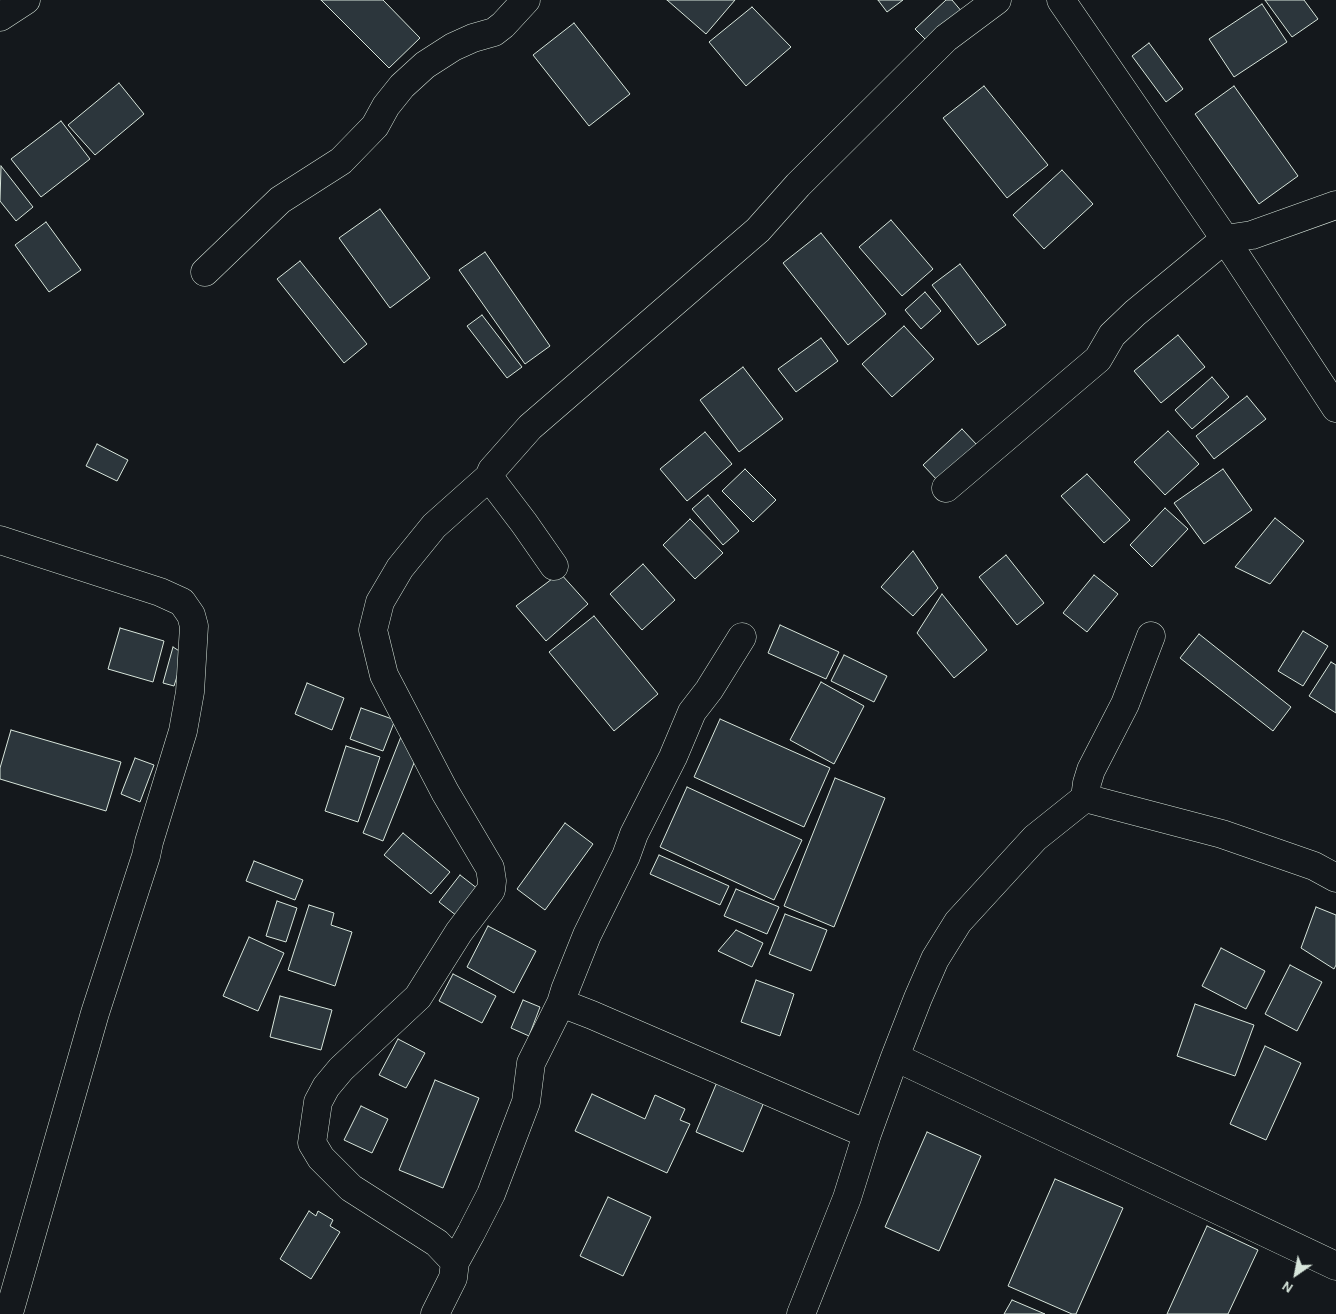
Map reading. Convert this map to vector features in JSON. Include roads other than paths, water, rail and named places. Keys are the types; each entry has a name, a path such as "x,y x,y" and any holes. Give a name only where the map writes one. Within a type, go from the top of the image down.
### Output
{"street":[{"path":"0,17 26,0"},
{"path":"205,272 280,200 341,161 375,126 386,106 402,86 425,65 453,47 473,38 494,32 526,0"},
{"path":"455,1262 437,1243 351,1188 321,1158 312,1143 318,1102 326,1087 341,1069 418,997 458,932 492,890 490,868 444,792 384,675 373,630 380,602 400,568 434,526 489,476 492,470 530,427 758,230 798,185 946,38 997,0"},
{"path":"1061,0 1225,239 1336,408"},
{"path":"946,488 1098,360 1112,335 1225,239 1252,235 1336,204"},
{"path":"489,476 554,566"},
{"path":"0,540 160,592 182,602 191,615 194,626 190,692 183,731 146,856 95,1013 8,1314"},
{"path":"801,1314 847,1198 867,1134 895,1058 935,959 958,922 1035,838 1085,798 1091,770 1125,704 1151,636"},
{"path":"435,1314 453,1278 455,1262 472,1233 490,1194 526,1102 531,1063 561,1003 588,935 626,856 634,834 673,757 692,712 709,690 742,637"},
{"path":"1085,798 1222,834 1314,866 1336,878"},
{"path":"561,1003 592,1014 867,1134"},
{"path":"895,1058 1336,1266"}]}
